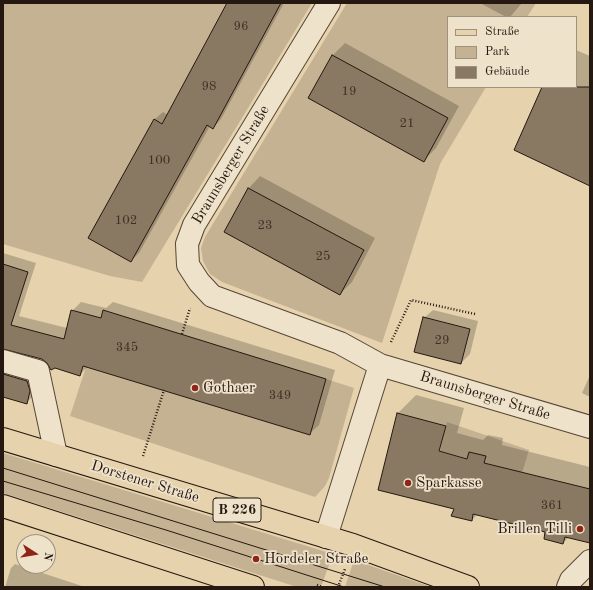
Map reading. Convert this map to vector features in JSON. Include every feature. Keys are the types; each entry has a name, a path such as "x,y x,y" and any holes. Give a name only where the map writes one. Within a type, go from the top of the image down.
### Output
{"main road":[{"name":"Dorstener Straße","path":"3,439 353,545 468,587"},
{"path":"3,506 253,587"}],"street":[{"name":"Braunsberger Straße","path":"322,5 194,225 187,244 188,265 198,282 212,296 340,343 380,365 590,427"},
{"path":"3,361 38,371 56,455"},
{"path":"326,537 380,365"},
{"path":"568,587 571,580 590,561"}],"path":[{"path":"380,365 411,300 475,314"},
{"path":"135,479 164,390"},
{"path":"317,585 322,587"}],"green space":[{"path":"3,3 312,3 142,282 110,276 3,244"},
{"path":"347,3 536,3 528,16 447,16 447,88 485,88 440,164 382,343 222,282 210,274 203,261 201,248 205,237"},
{"path":"86,367 310,435 326,379 354,388 329,478 325,486 315,497 70,416"},
{"path":"447,422 529,450 522,473 440,451"},
{"path":"3,453 333,554 321,587 297,587 3,493"},
{"path":"354,560 431,587 345,587"}],"building":[{"path":"227,3 281,3 213,129 207,125 131,262 88,238 154,119 162,124"},
{"path":"332,55 448,118 424,162 308,98"},
{"path":"590,87 590,186 514,150 542,88"},
{"path":"248,188 364,250 340,295 224,232"},
{"path":"3,264 28,272 11,325 64,339 71,310 101,318 103,310 326,379 310,435 83,366 80,376 55,368 51,370 47,363 42,359 3,349"},
{"path":"423,317 470,329 461,364 414,352"},
{"path":"3,374 27,381 30,391 27,404 3,397"},
{"path":"397,413 446,426 439,451 467,459 469,452 486,456 484,463 590,489 590,543 565,537 563,544 544,539 545,532 473,514 472,521 451,516 454,509 378,490"}],"tram line":[{"path":"3,468 385,587"},
{"path":"3,481 166,530 344,587"}],"place":[{"name":"Gothaer","path":"195,388"},
{"name":"Sparkasse","path":"408,483"},
{"name":"Brillen Tilli","path":"580,529"},
{"name":"Hordeler Straße","path":"256,559"}]}
